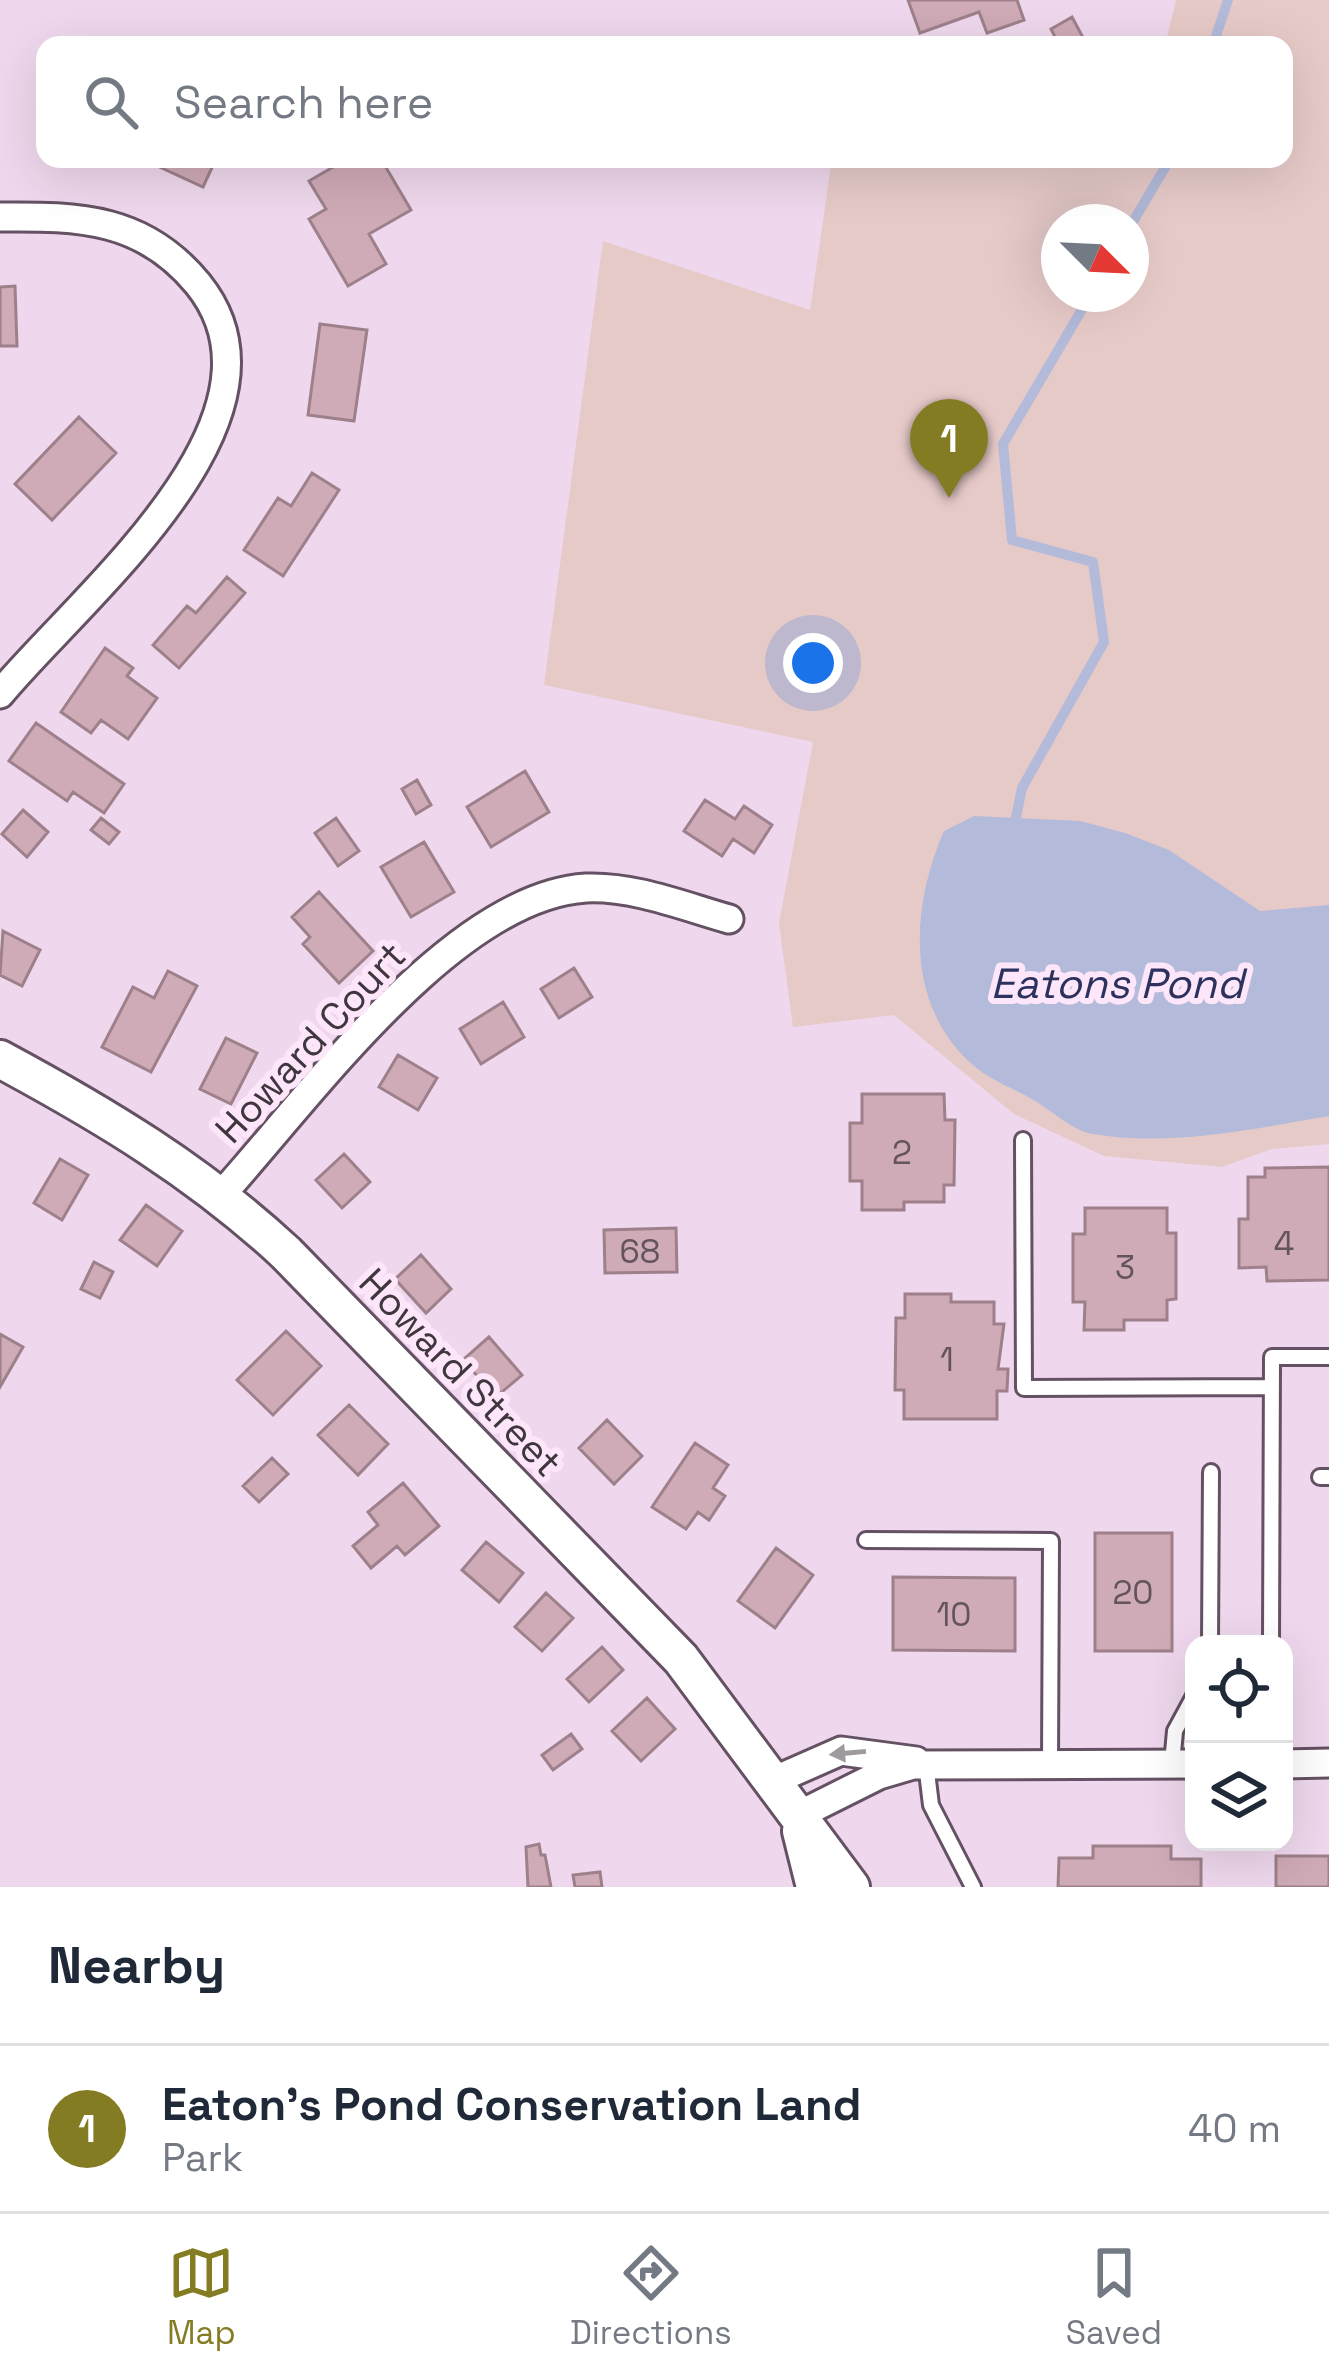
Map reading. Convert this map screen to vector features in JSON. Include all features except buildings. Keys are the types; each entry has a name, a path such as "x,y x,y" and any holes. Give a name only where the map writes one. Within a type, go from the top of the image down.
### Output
{"street":[{"path":"0,217 90,218 143,236 204,292 221,328 226,365 223,405 198,461 0,694"},
{"name":"Howard Court","path":"221,1195 398,998 493,923 563,891 598,888 729,919"},
{"name":"Howard Street","path":"0,1059 128,1130 221,1195 286,1253 654,1628 775,1780 850,1887"},
{"path":"775,1780 841,1750 926,1764 1183,1763"},
{"path":"1293,1764 1329,1763"},
{"path":"797,1816 879,1775 926,1764"},
{"name":"Howard Street","path":"797,1816 814,1884"}],"lane":[{"path":"1023,1141 1024,1388 1271,1387"},
{"path":"1271,1635 1272,1358 1329,1357"},
{"path":"1210,1635 1211,1472"},
{"path":"866,1540 1051,1540 1050,1764"},
{"path":"1183,1763 1174,1731 1185,1712"},
{"path":"926,1764 931,1805 973,1887"}],"shaded area":[{"path":"1176,0 1329,0 1329,1144 1272,1149 1222,1167 1104,1156 1014,1114 894,1015 793,1027 779,923 813,742 544,685 603,241 810,310 831,168 1293,168 1293,36 1167,36"}],"water":[{"name":"Eatons Pond","path":"974,816 1080,821 1125,833 1169,850 1260,911 1329,905 1329,1116 1181,1137 1093,1134 974,1066 935,1015 925,986 920,924 944,831"}],"waterway":[{"path":"1216,36 1228,0"},
{"path":"1143,204 1165,168"},
{"path":"1016,817 1022,788 1104,642 1093,562 1012,540 1003,444 1080,312"}],"place":[{"name":"Eaton's Pond Conservation Land","path":"949,498"}]}
